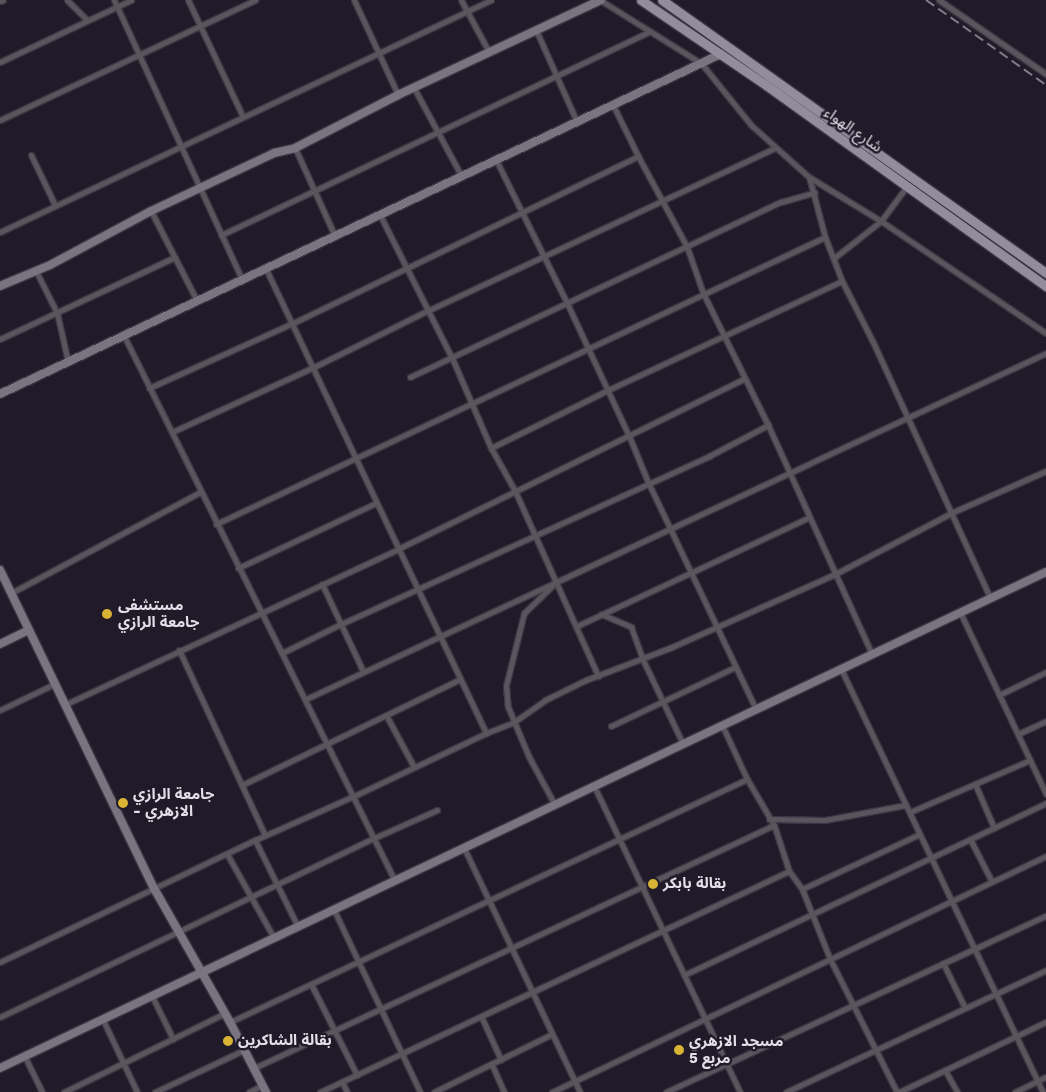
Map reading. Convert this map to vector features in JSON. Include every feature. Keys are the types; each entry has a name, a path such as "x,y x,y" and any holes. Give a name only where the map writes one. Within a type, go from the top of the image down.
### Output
{"main road":[{"name":"شارع الهواء","path":"641,0 721,54 1046,286"},
{"name":"شارع الهواء","path":"662,0 1046,273"}],"street":[{"path":"68,0 87,20"},
{"path":"114,0 242,280"},
{"path":"0,62 131,0"},
{"path":"188,0 243,117"},
{"path":"0,120 255,0"},
{"path":"461,0 489,52"},
{"path":"0,232 491,0"},
{"path":"0,286 36,270 151,211 274,153 295,148 398,95 601,0 701,63 751,125 809,177 881,221 1046,334"},
{"path":"939,0 1046,74"},
{"path":"357,1 378,53 398,95"},
{"path":"536,30 577,122"},
{"path":"221,235 650,31"},
{"path":"0,394 721,54"},
{"path":"414,88 462,177"},
{"path":"613,105 687,247 703,293 768,425 872,654"},
{"path":"295,148 334,236"},
{"path":"172,432 312,368 427,311 775,148"},
{"path":"31,155 55,206"},
{"path":"149,388 291,324 638,156"},
{"path":"496,160 630,436 648,482 756,709"},
{"path":"809,177 815,192 825,236 842,281 908,418 990,598"},
{"path":"834,258 881,221 907,186"},
{"path":"410,377 781,202 815,192"},
{"path":"151,211 197,301"},
{"path":"380,215 473,402 491,448 515,491 598,676"},
{"path":"216,524 825,236"},
{"path":"0,339 175,257"},
{"path":"266,269 486,733"},
{"path":"36,270 57,313 68,362"},
{"path":"491,448 608,390 842,281"},
{"path":"124,336 200,492 306,699 396,881"},
{"path":"306,699 1046,353"},
{"path":"64,705 178,650 398,549 744,379"},
{"path":"282,653 534,534 709,456 768,425"},
{"path":"0,962 154,890 265,835 354,796 486,733 514,722 545,700 717,627 835,574 951,513 1046,471"},
{"path":"11,593 200,492"},
{"path":"238,568 376,502"},
{"path":"577,626 810,517"},
{"path":"0,570 4,587 11,593 154,890 230,1022 264,1089 249,1092"},
{"path":"0,1068 1046,572"},
{"path":"555,804 514,722 508,707 506,686 524,613 557,581"},
{"path":"322,584 363,671"},
{"path":"960,612 1044,786 1046,794"},
{"path":"601,614 632,627 642,658 682,744"},
{"path":"0,644 29,630"},
{"path":"178,650 265,835"},
{"path":"611,726 735,666"},
{"path":"841,669 1043,1092"},
{"path":"1000,695 1046,672"},
{"path":"242,785 460,679"},
{"path":"0,710 54,684"},
{"path":"386,715 414,767"},
{"path":"1018,734 1046,721"},
{"path":"722,725 748,780 774,825 789,870 802,889 830,959 898,1092 1046,1022"},
{"path":"910,812 1030,760"},
{"path":"230,1022 748,780"},
{"path":"975,784 994,828"},
{"path":"594,786 740,1092"},
{"path":"684,975 1046,803"},
{"path":"769,818 825,820 906,806"},
{"path":"0,1017 177,931 437,810"},
{"path":"254,1068 774,825"},
{"path":"802,889 920,834"},
{"path":"970,839 992,882"},
{"path":"255,840 298,927"},
{"path":"464,848 580,1092"},
{"path":"228,854 274,938"},
{"path":"552,1092 1046,856"},
{"path":"320,1092 789,870"},
{"path":"334,910 420,1092"},
{"path":"666,1092 1046,916"},
{"path":"943,964 965,1008"},
{"path":"786,1092 1046,970"},
{"path":"312,984 357,1075"},
{"path":"152,996 173,1039"},
{"path":"64,1092 225,1013"},
{"path":"481,1016 501,1060"},
{"path":"103,1020 137,1092"},
{"path":"434,1092 552,1034"},
{"path":"154,1092 244,1050"},
{"path":"25,1056 42,1092"},
{"path":"492,1065 504,1092"},
{"path":"945,1070 957,1092"},
{"path":"1015,1092 1046,1077"},
{"path":"342,1082 347,1092"}],"railway":[{"path":"926,0 1046,85"}],"place":[{"name":"مستشفى جامعة الرازي","path":"107,614"},
{"name":"جامعة الرازي - الازهري","path":"123,803"},
{"name":"بقالة بابكر","path":"653,884"},
{"name":"بقالة الشاكرين","path":"228,1041"},
{"name":"مسجد الازهري مربع 5","path":"679,1050"}]}
